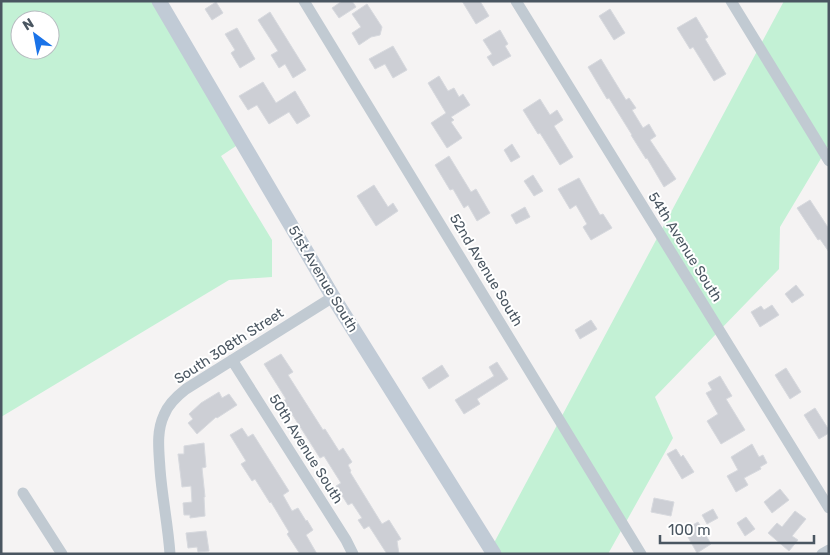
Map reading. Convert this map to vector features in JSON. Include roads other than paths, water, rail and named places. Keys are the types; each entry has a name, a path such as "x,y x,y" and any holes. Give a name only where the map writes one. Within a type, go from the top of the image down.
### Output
{"main road":[{"name":"51st Avenue South","path":"159,1 333,297 494,554"}],"street":[{"name":"52nd Avenue South","path":"304,1 641,554"},
{"name":"54th Avenue South","path":"516,1 829,508"},
{"path":"731,1 829,161"},
{"name":"South 308th Street","path":"170,554 159,454 160,425 168,407 181,393 333,297"},
{"name":"50th Avenue South","path":"232,360 353,554"},
{"path":"23,493 62,554"},
{"path":"822,554 829,550"}]}
